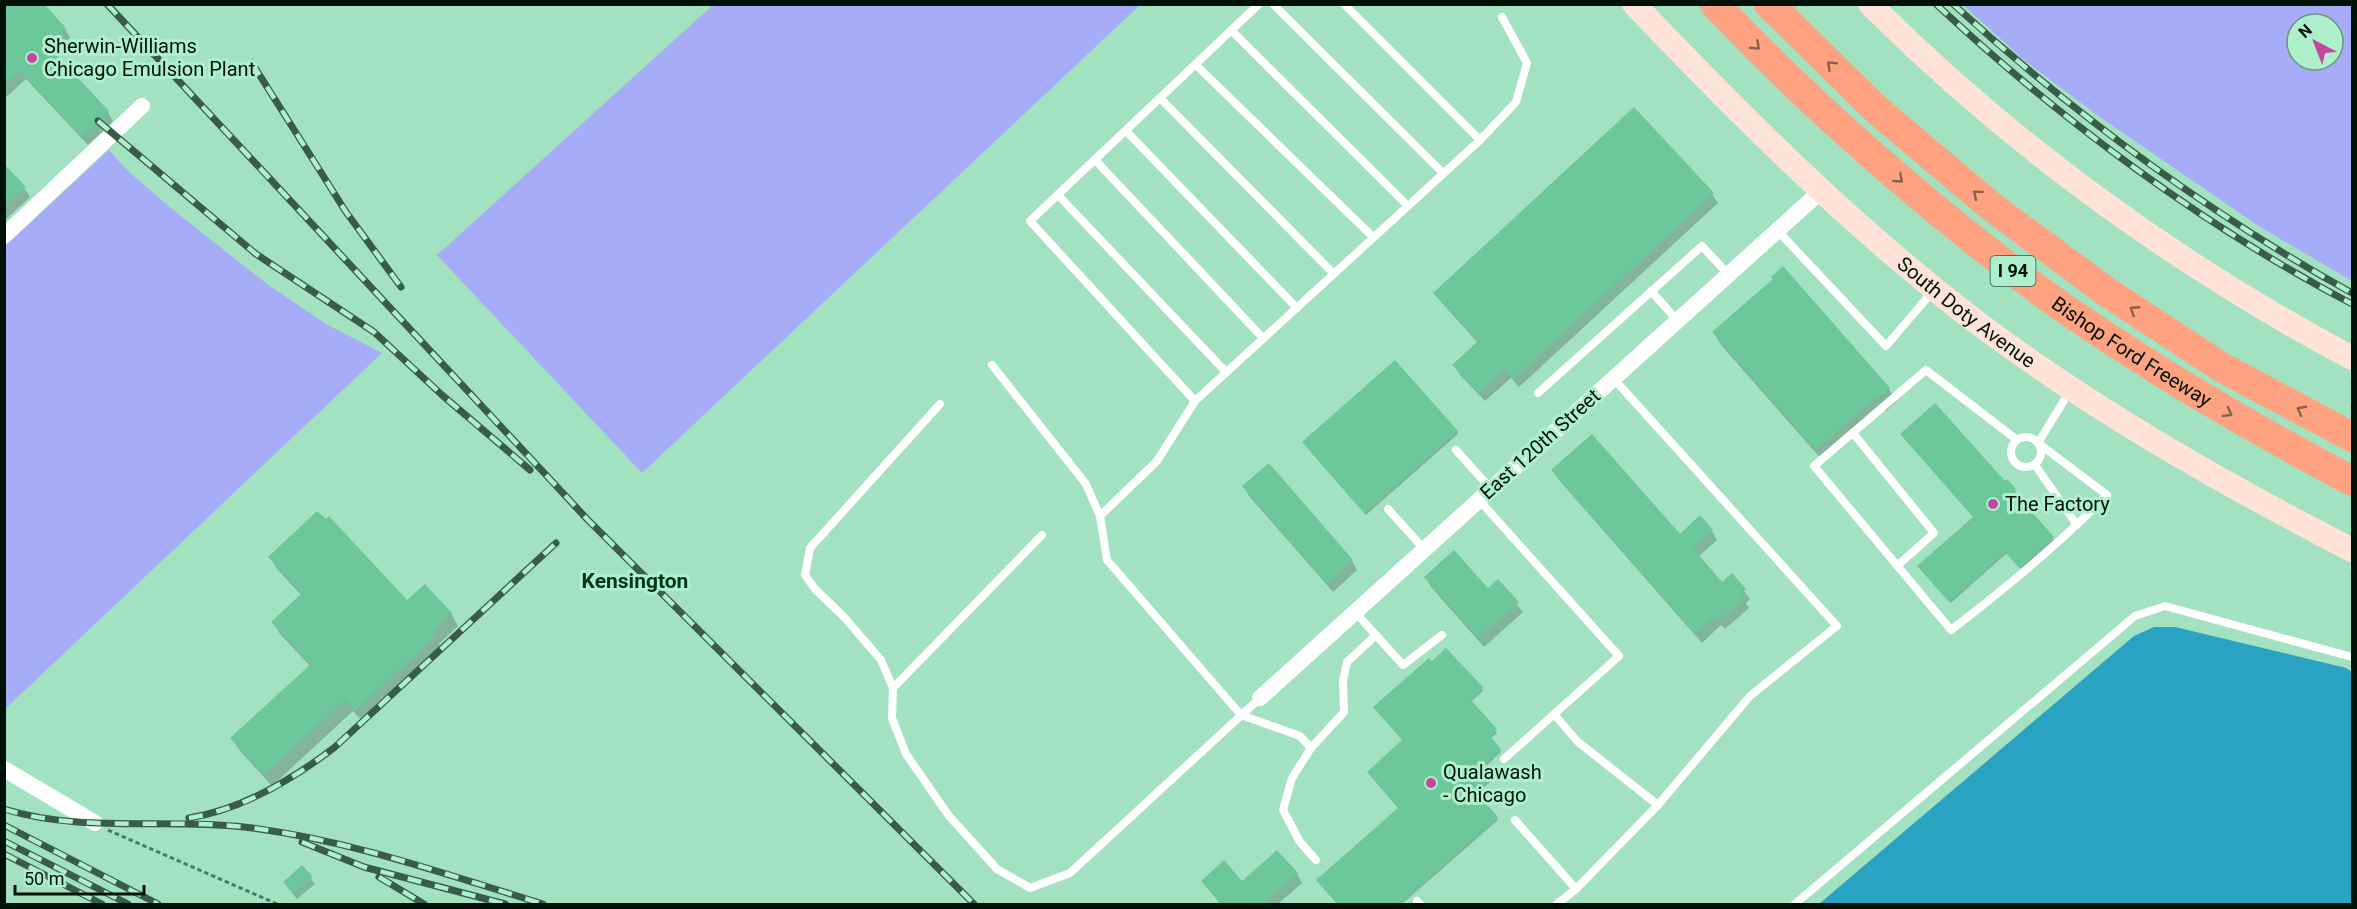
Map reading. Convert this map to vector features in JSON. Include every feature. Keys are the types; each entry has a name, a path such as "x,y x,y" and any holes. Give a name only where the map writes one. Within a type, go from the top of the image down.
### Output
{"highway":[{"name":"Bishop Ford Freeway","path":"1715,4 1852,139 1916,194 2019,276 2082,321 2196,395 2352,481"},
{"name":"Bishop Ford Freeway","path":"1769,4 1877,110 2012,222 2107,292 2222,367 2352,437"}],"street":[{"name":"South Doty Avenue","path":"1634,4 1748,122 1821,191 1973,319 2138,432 2197,467 2352,550"},
{"path":"1870,4 1954,83 2076,182 2198,266 2315,338 2352,358"},
{"path":"4,236 142,106"},
{"name":"East 120th Street","path":"1260,698 1821,191"},
{"path":"4,769 95,823"}],"lane":[{"path":"1195,401 1030,221 1259,4"},
{"path":"1273,4 1443,173"},
{"path":"1344,4 1480,140"},
{"path":"1100,516 1157,461 1195,401 1480,140 1516,102 1527,63 1502,16"},
{"path":"1232,31 1408,206"},
{"path":"1196,65 1373,237"},
{"path":"1160,98 1334,273"},
{"path":"1126,131 1297,308"},
{"path":"1095,160 1263,338"},
{"path":"1058,195 1226,372"},
{"path":"1776,230 1886,346 1935,289"},
{"path":"1538,393 1702,246 1728,274"},
{"path":"1651,291 1677,320"},
{"path":"992,365 1086,484 1100,516 1107,560 1241,715 1299,736 1311,748"},
{"path":"2017,440 1926,370 1814,466 1951,630 2020,577 2107,495 2031,438 2017,440 2011,447 2013,461 2021,467 2035,465"},
{"path":"1557,904 1576,889 1658,805 1750,696 1837,626 1613,378"},
{"path":"2035,465 2041,453 2038,443 2072,388"},
{"path":"940,404 810,548 805,575 815,589 844,617 881,660 893,688 892,718 906,754 949,816 997,869 1030,888 1070,873 1260,698"},
{"path":"1853,433 1934,533 1897,566"},
{"path":"1456,450 1485,494 1619,656 1503,759"},
{"path":"2035,465 2077,525"},
{"path":"1388,509 1424,549"},
{"path":"893,688 1042,535"},
{"path":"1795,904 2134,616 2165,606 2352,657"},
{"path":"1355,612 1403,665 1442,635"},
{"path":"1316,860 1300,842 1283,810 1292,778 1311,748 1344,712 1342,681 1347,662 1376,636"},
{"path":"1554,714 1578,742 1658,805"},
{"path":"1515,820 1576,889"}],"path":[{"path":"95,823 143,847 277,904"}],"shaded area":[{"path":"713,5 1140,5 642,473 437,255"},
{"path":"1963,5 2352,5 2352,281 2260,227 2097,115 2024,60"},
{"path":"109,150 129,172 172,209 267,284 326,324 382,353 5,709 5,246"},
{"path":"2154,627 2175,627 2346,668 2352,672 2352,904 1819,904 2134,636"}],"building":[{"name":"Sherwin-Williams Chicago Emulsion Plant","path":"4,4 44,4 66,28 47,45 109,111 82,137 20,71 4,85"},
{"path":"1634,107 1714,193 1513,379 1505,369 1479,393 1452,365 1478,341 1433,293"},
{"path":"4,164 26,187 4,207"},
{"path":"1783,266 1890,388 1878,399 1876,397 1816,450 1712,332 1773,279 1771,277"},
{"path":"1395,360 1458,431 1364,513 1302,442"},
{"name":"The Factory","path":"1935,403 2005,481 2007,479 2016,489 2013,491 2054,537 2019,568 2005,552 1949,602 1917,566 1973,517 1900,434"},
{"path":"1592,434 1680,534 1700,515 1713,530 1693,548 1722,582 1732,573 1746,589 1741,594 1745,598 1719,621 1715,617 1695,634 1551,470"},
{"path":"1269,463 1353,560 1327,584 1242,486"},
{"path":"317,511 326,519 329,516 407,600 425,584 452,613 432,632 435,636 355,711 345,700 264,775 230,738 311,664 271,622 302,593 268,557"},
{"path":"1454,550 1488,588 1498,579 1519,602 1478,638 1424,577"},
{"name":"Qualawash - Chicago","path":"1446,648 1483,687 1470,699 1497,729 1490,736 1501,749 1485,763 1495,774 1475,792 1498,817 1399,904 1337,904 1316,880 1398,808 1367,772 1402,740 1373,707 1429,658 1432,661"},
{"path":"1277,850 1298,873 1263,904 1221,904 1201,881 1224,860 1242,881"},
{"path":"302,865 313,877 293,894 283,882"}],"railway":[{"path":"107,4 587,519 974,904"},
{"path":"1953,4 2047,85 2144,160 2246,230 2352,293"},
{"path":"1937,5 2033,89 2135,168 2242,241 2352,304"},
{"path":"252,63 346,212 401,287"},
{"path":"98,121 256,254 374,332 442,395 530,470"},
{"path":"189,818 229,808 266,792 302,771 335,747 556,543"},
{"path":"4,809 63,821 214,825 282,833 395,859 543,904"},
{"path":"4,825 158,904"},
{"path":"4,841 128,904"},
{"path":"302,842 364,867 505,904"},
{"path":"4,854 102,904"},
{"path":"379,877 424,904"}],"place":[{"name":"Sherwin-Williams Chicago Emulsion Plant","path":"32,58"},
{"name":"The Factory","path":"1993,504"},
{"name":"Qualawash - Chicago","path":"1431,783"}],"district":[{"name":"Kensington","path":"635,581"}]}
